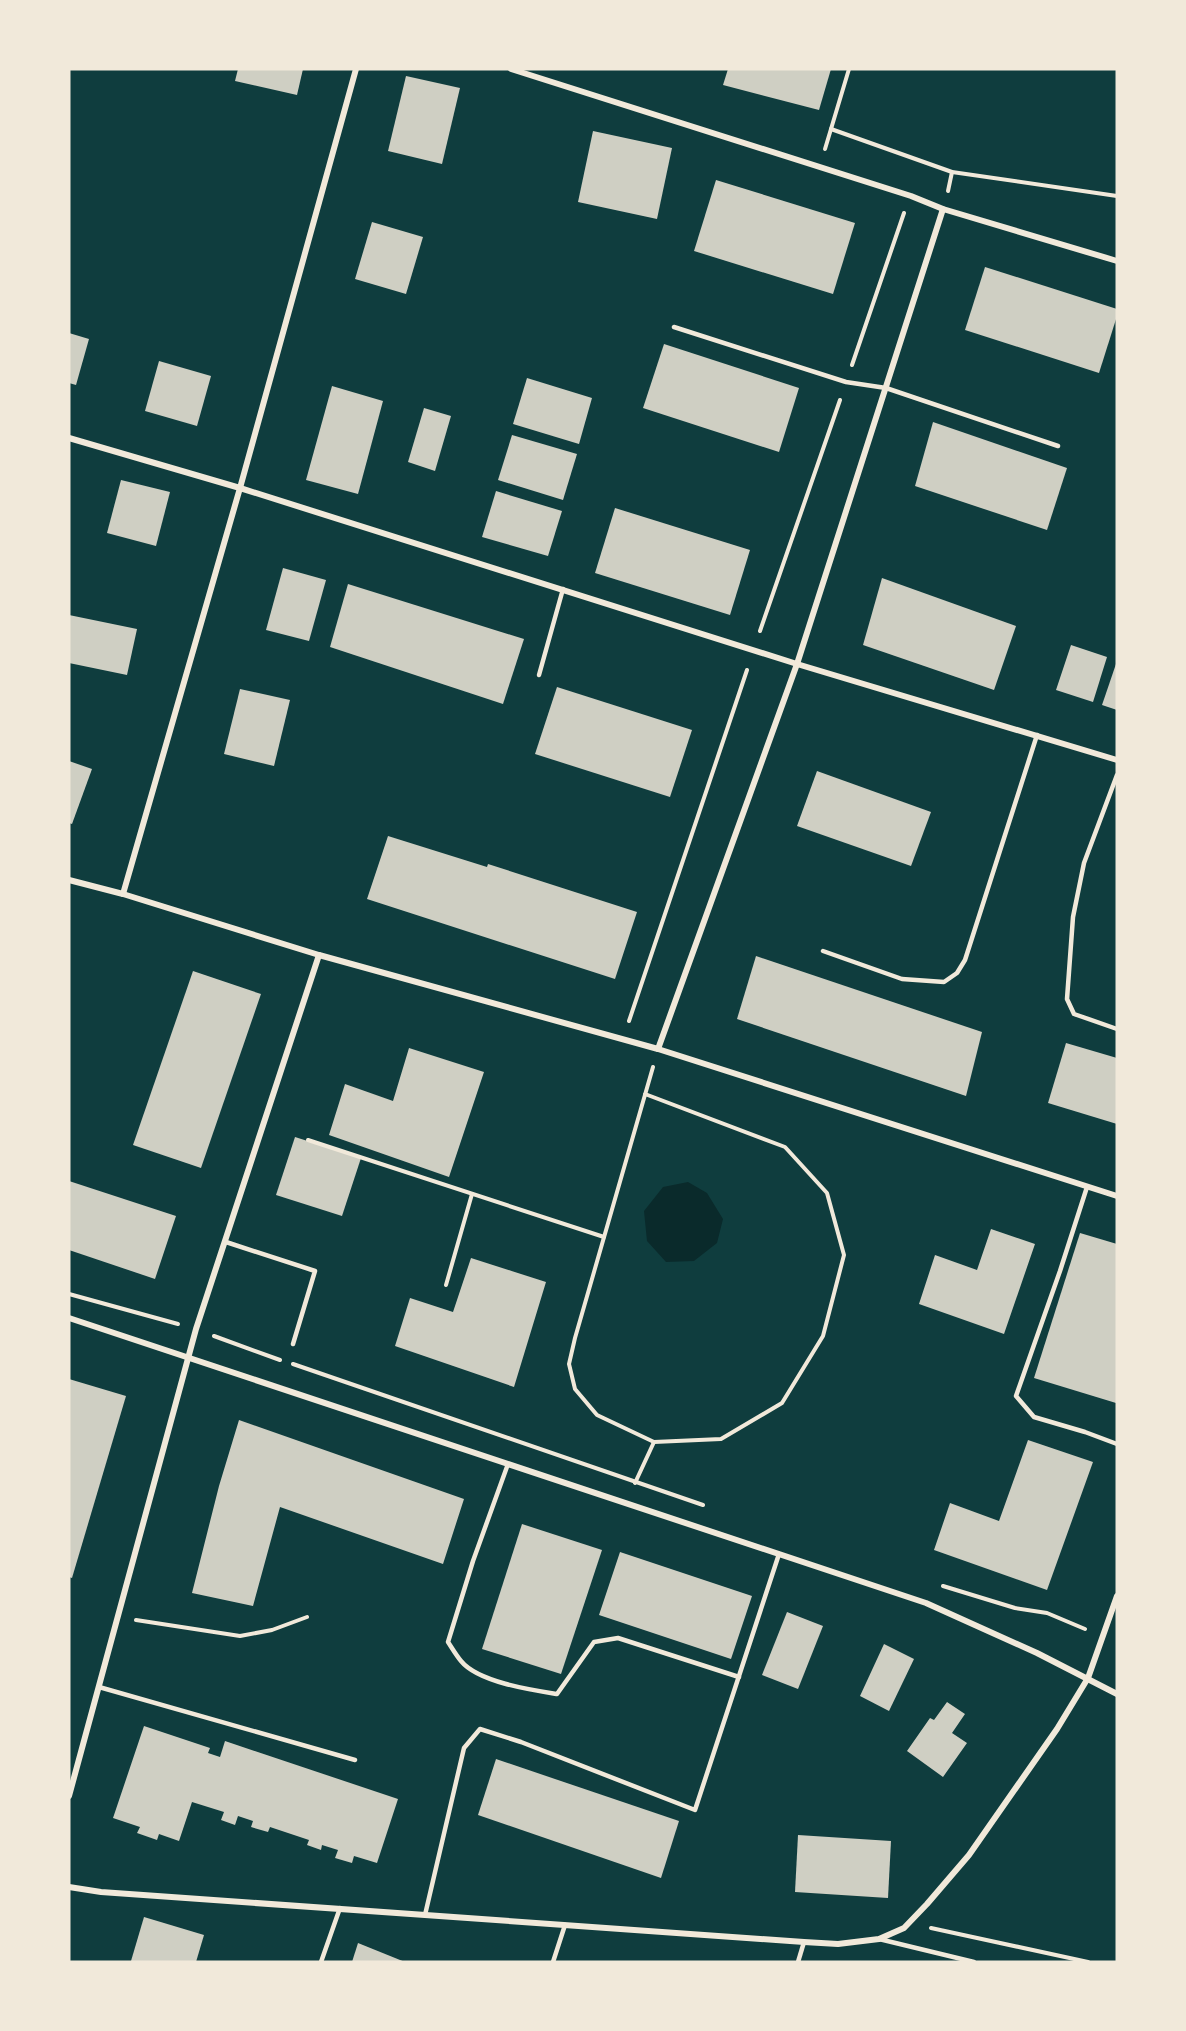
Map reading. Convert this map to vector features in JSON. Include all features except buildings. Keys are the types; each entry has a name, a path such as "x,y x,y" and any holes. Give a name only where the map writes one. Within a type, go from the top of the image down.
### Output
{"street":[{"path":"123,894 240,488 356,69"},
{"path":"511,69 910,196 944,209 1117,261"},
{"path":"658,1049 797,664 944,209"},
{"path":"69,438 240,488 797,664 1117,760"},
{"path":"69,880 123,894 319,955 658,1049 1117,1196"},
{"path":"69,1796 196,1329 319,955"},
{"path":"69,1318 926,1603 1088,1678 1117,1694"},
{"path":"69,1887 101,1892 804,1942 838,1944 879,1939 904,1928 969,1855 1057,1729 1088,1678 1117,1596"}],"lane":[{"path":"674,327 846,382 886,388 1058,446"},
{"path":"539,675 563,589"},
{"path":"823,951 902,979 944,982 957,973 965,960 1037,735"},
{"path":"1117,775 1084,863 1073,917 1067,999 1074,1014 1117,1029"},
{"path":"1087,1187 1016,1396 1034,1417 1117,1444"},
{"path":"226,1242 315,1271 293,1344"},
{"path":"508,1464 473,1561 448,1642 462,1663 488,1678 527,1690 557,1694 594,1642 618,1638 739,1677"},
{"path":"425,1915 465,1748 480,1729 521,1742 695,1810 780,1554"},
{"path":"99,1687 355,1760"},
{"path":"321,1962 340,1908"},
{"path":"553,1962 565,1925"},
{"path":"879,1939 974,1962"},
{"path":"798,1962 804,1942"}],"path":[{"path":"820,167 849,69"},
{"path":"831,129 952,172 1117,196"},
{"path":"623,1039 910,196"},
{"path":"645,1094 785,1147 826,1193 844,1255 823,1336 782,1403 721,1439 654,1442 597,1415 575,1389 569,1364 604,1237 645,1094 658,1049"},
{"path":"308,1140 604,1237"},
{"path":"446,1285 472,1194"},
{"path":"69,1294 196,1329 233,1344 636,1480 711,1508"},
{"path":"625,1503 654,1442"},
{"path":"940,1585 1015,1608 1047,1614 1103,1637"},
{"path":"118,1616 240,1636 272,1630 307,1617"},
{"path":"910,1921 944,1932 1088,1962"}],"water":[{"path":"688,1182 707,1193 723,1219 717,1243 694,1261 666,1262 647,1241 644,1211 663,1187"}]}
